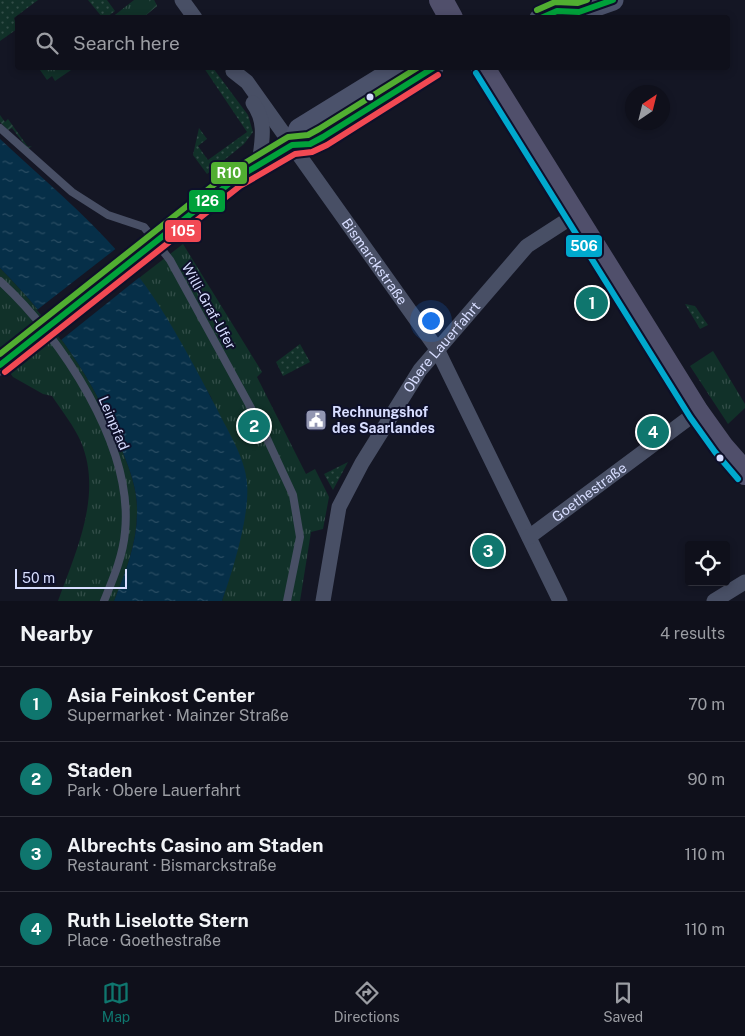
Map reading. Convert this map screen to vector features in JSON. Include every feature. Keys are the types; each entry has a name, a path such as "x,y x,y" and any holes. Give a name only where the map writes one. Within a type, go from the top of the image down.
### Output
{"main road":[{"path":"440,0 449,15"},
{"path":"555,10 579,12 613,0"},
{"path":"292,145 299,129 395,70"},
{"path":"0,365 235,179 292,145 310,144 323,137 430,70"},
{"path":"484,70 697,412 722,447 745,473"}],"street":[{"path":"182,0 193,15"},
{"name":"Bismarckstraße","path":"232,70 241,87 259,111 262,120 259,164"},
{"name":"Bismarckstraße","path":"233,70 247,82 437,348 560,601"},
{"name":"Obere Lauerfahrt","path":"323,601 339,507 362,463 407,389 437,348 527,246 576,215"},
{"name":"Goethestraße","path":"529,537 697,412"},
{"path":"714,601 745,582"}],"lane":[{"name":"Willi-Graf-Ufer","path":"0,128 72,192 108,215 144,227 170,260 281,467 293,495 300,537 287,601"},
{"name":"Leinpfad","path":"0,281 21,301 68,360 96,410 115,457 124,486 125,533 118,566 104,601"}],"green space":[{"path":"0,0 38,0 18,15 15,15 15,30 0,41"},
{"path":"88,0 107,0 115,11 110,15 100,15"},
{"path":"134,0 154,0 157,6 146,15 115,15"},
{"path":"149,0 154,0 157,6 144,15 142,11 151,5"},
{"path":"40,70 71,70 55,81 52,76 47,80"},
{"path":"205,70 214,70 248,115 253,132 244,144 207,174 193,155 199,128 207,139 198,146 208,160 247,132"},
{"path":"0,115 5,122 8,119 28,147 32,146 28,149 12,128 8,130 0,122"},
{"path":"183,244 262,372 257,377 306,474 315,469 329,497 323,529 311,532 300,601 222,601 240,537 247,498 211,397 139,278"},
{"path":"0,268 38,310 71,353 99,399 128,465 137,505 135,536 130,558 114,601 58,601 79,543 84,523 89,482 87,462 78,436 52,396 43,394 13,377 0,359"},
{"path":"685,304 695,306 708,325 700,329"},
{"path":"300,344 310,362 283,376 276,362"},
{"path":"713,351 745,404 745,408 728,424 690,366"},
{"path":"348,462 333,490 324,474"}],"water":[{"path":"0,139 87,220 135,272 179,339 235,445 246,473 246,511 240,542 222,601 114,601 130,558 135,536 137,505 133,481 111,424 85,375 55,331 0,268"}],"pier":[{"path":"118,247 141,276 61,340 37,310"}],"transit line":[{"name":"R10","path":"537,10 555,2 578,3 587,0"},
{"name":"126","path":"548,15 557,11 579,12 613,0"},
{"name":"R10","path":"0,354 230,172 288,137 308,135 319,129 414,70"},
{"name":"126","path":"0,365 235,179 292,145 310,144 323,137 430,70"},
{"name":"506","path":"476,73 690,417 715,452 738,479"},
{"name":"105","path":"5,372 240,186 295,154 312,152 327,145 438,75"}],"place":[{"name":"Asia Feinkost Center","path":"592,303"},
{"name":"Rechnungshof des Saarlandes","path":"316,420"},
{"name":"Staden","path":"254,426"},
{"name":"Ruth Liselotte Stern","path":"653,432"},
{"name":"Albrechts Casino am Staden","path":"488,551"}]}
